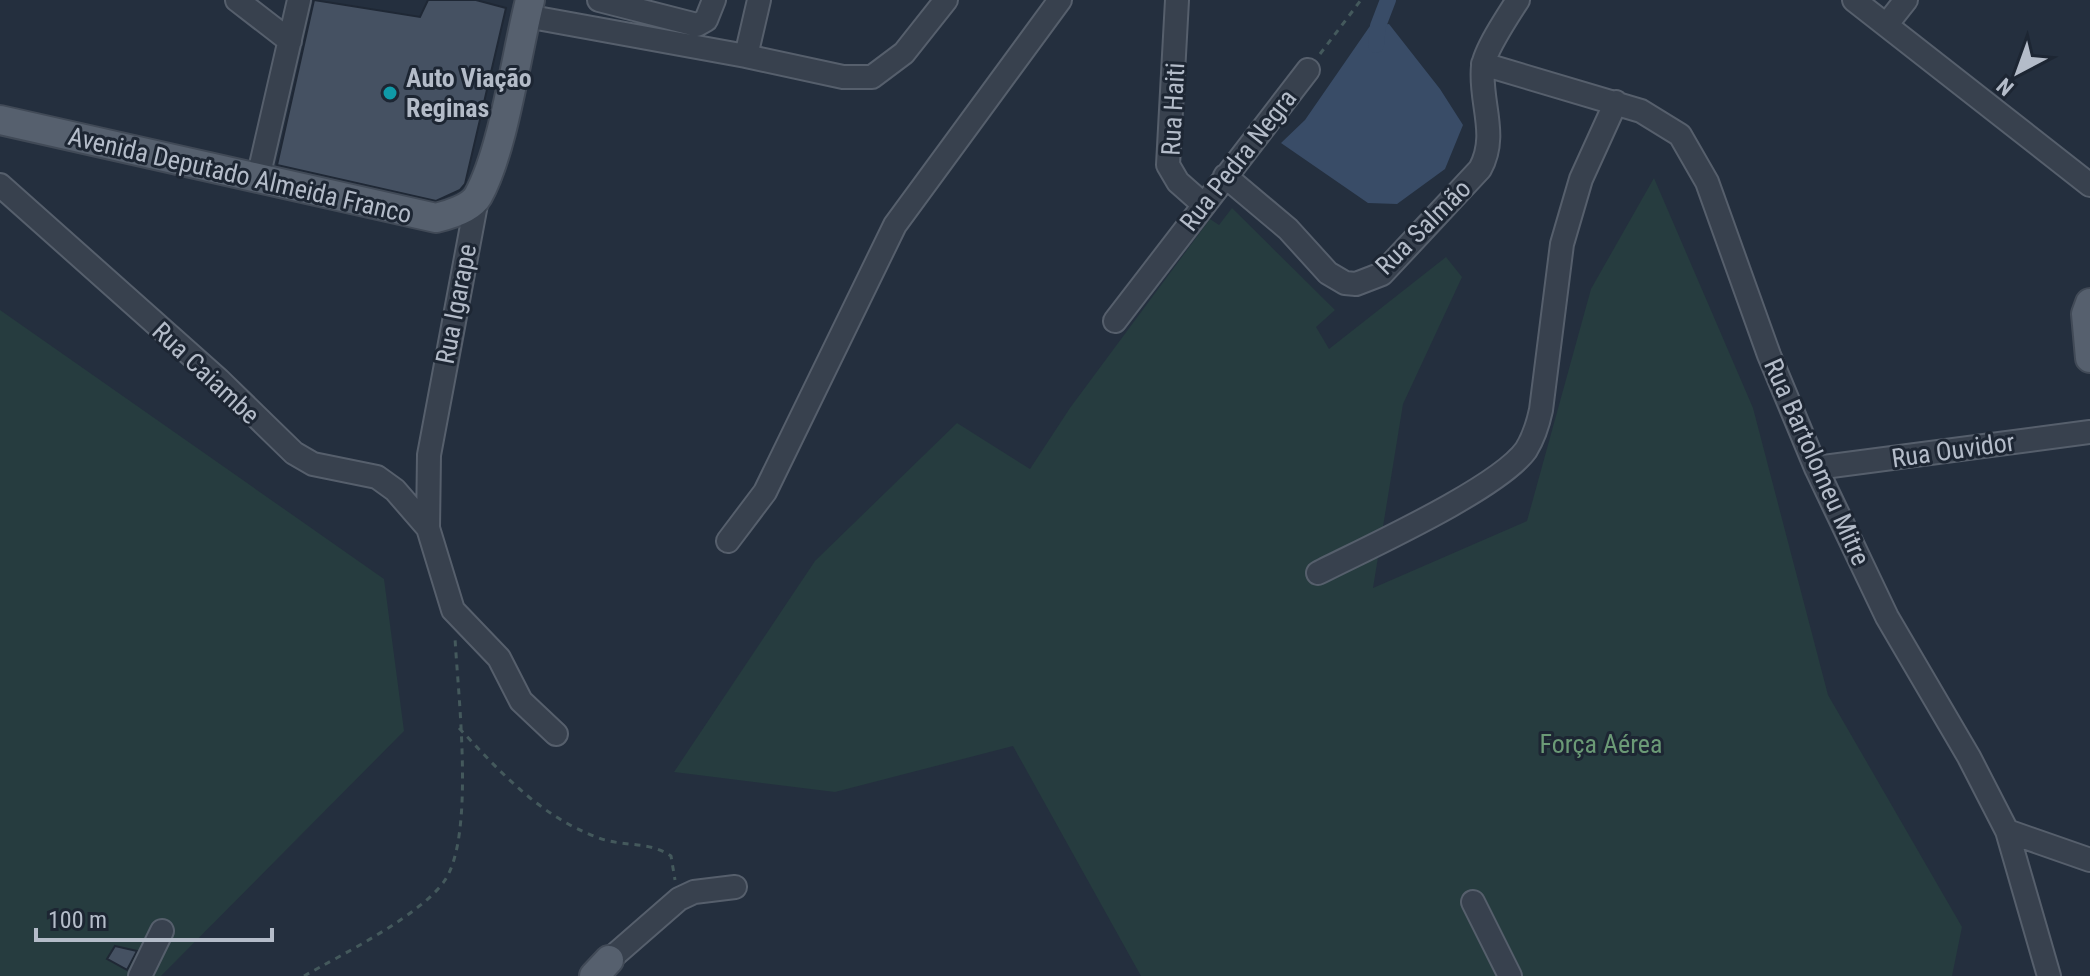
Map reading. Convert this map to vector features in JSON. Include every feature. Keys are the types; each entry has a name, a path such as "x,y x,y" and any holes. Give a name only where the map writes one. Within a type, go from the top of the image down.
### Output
{"main road":[{"name":"Rua Igarape","path":"477,199 494,150 528,8"},
{"name":"Avenida Deputado Almeida Franco","path":"0,120 420,217 451,215 477,199"},
{"path":"2090,303 2086,314 2090,358"}],"street":[{"path":"237,0 290,41"},
{"path":"258,178 299,0"},
{"path":"599,0 697,25 706,20 714,0"},
{"path":"746,56 759,0"},
{"path":"528,8 843,77 872,77 904,53 946,0"},
{"path":"728,541 765,492 895,225 1060,0"},
{"name":"Rua Haiti","path":"1177,0 1168,165 1178,182 1204,205"},
{"path":"1483,64 1518,0"},
{"path":"1854,0 2090,185"},
{"path":"1887,24 1906,0"},
{"name":"Rua Bartolomeu Mitre","path":"1483,64 1641,111 1680,135 1707,182 1769,355 1816,468 1887,617 1969,757 2007,831 2049,976"},
{"name":"Rua Salmão","path":"1225,176 1288,229 1328,273 1345,283 1366,282 1392,264 1480,169 1490,144 1483,64"},
{"name":"Rua Pedra Negra","path":"1115,321 1308,70"},
{"path":"1318,573 1434,513 1509,467 1525,451 1536,432 1541,410 1562,244 1570,213 1616,102"},
{"name":"Rua Caiambe","path":"0,185 219,380 294,453 313,464 377,477 395,490 428,528"},
{"name":"Rua Igarape","path":"453,610 428,528 429,455 477,199"},
{"name":"Rua Ouvidor","path":"1816,468 2090,432"},
{"path":"453,610 499,658 521,701 556,734"},
{"path":"2007,831 2090,860"},
{"path":"602,968 679,899 694,892 735,887"},
{"path":"1473,902 1510,976"},
{"path":"140,976 162,931"}],"path":[{"name":"Rua Pedra Negra","path":"1308,70 1361,0"},
{"path":"304,976 389,925 445,880 454,863 460,826 453,610"},
{"path":"459,728 505,778 548,813 575,830 610,842 662,849 671,856 679,899"}],"green space":[{"name":"Força Aérea","path":"1654,178 1753,408 1828,695 1962,927 1952,976 1141,976 1013,746 835,792 674,772 815,561 957,423 1030,469 1070,408 1210,219 1219,225 1232,208 1335,310 1316,327 1329,349 1446,257 1462,277 1403,404 1373,588 1527,521 1591,289"},
{"path":"0,310 384,579 404,731 161,976 0,976"}],"water":[{"path":"1389,24 1440,89 1463,125 1445,169 1397,204 1368,203 1281,143 1305,120 1370,26"}],"building":[{"name":"Auto Viação Reginas","path":"314,0 420,17 428,0 476,0 506,8 465,184 460,190 436,201 277,165"},
{"path":"115,946 137,951 127,970 107,959"}],"waterway":[{"path":"1376,45 1378,26 1388,0"}],"place":[{"name":"Auto Viação Reginas","path":"390,93"}]}
